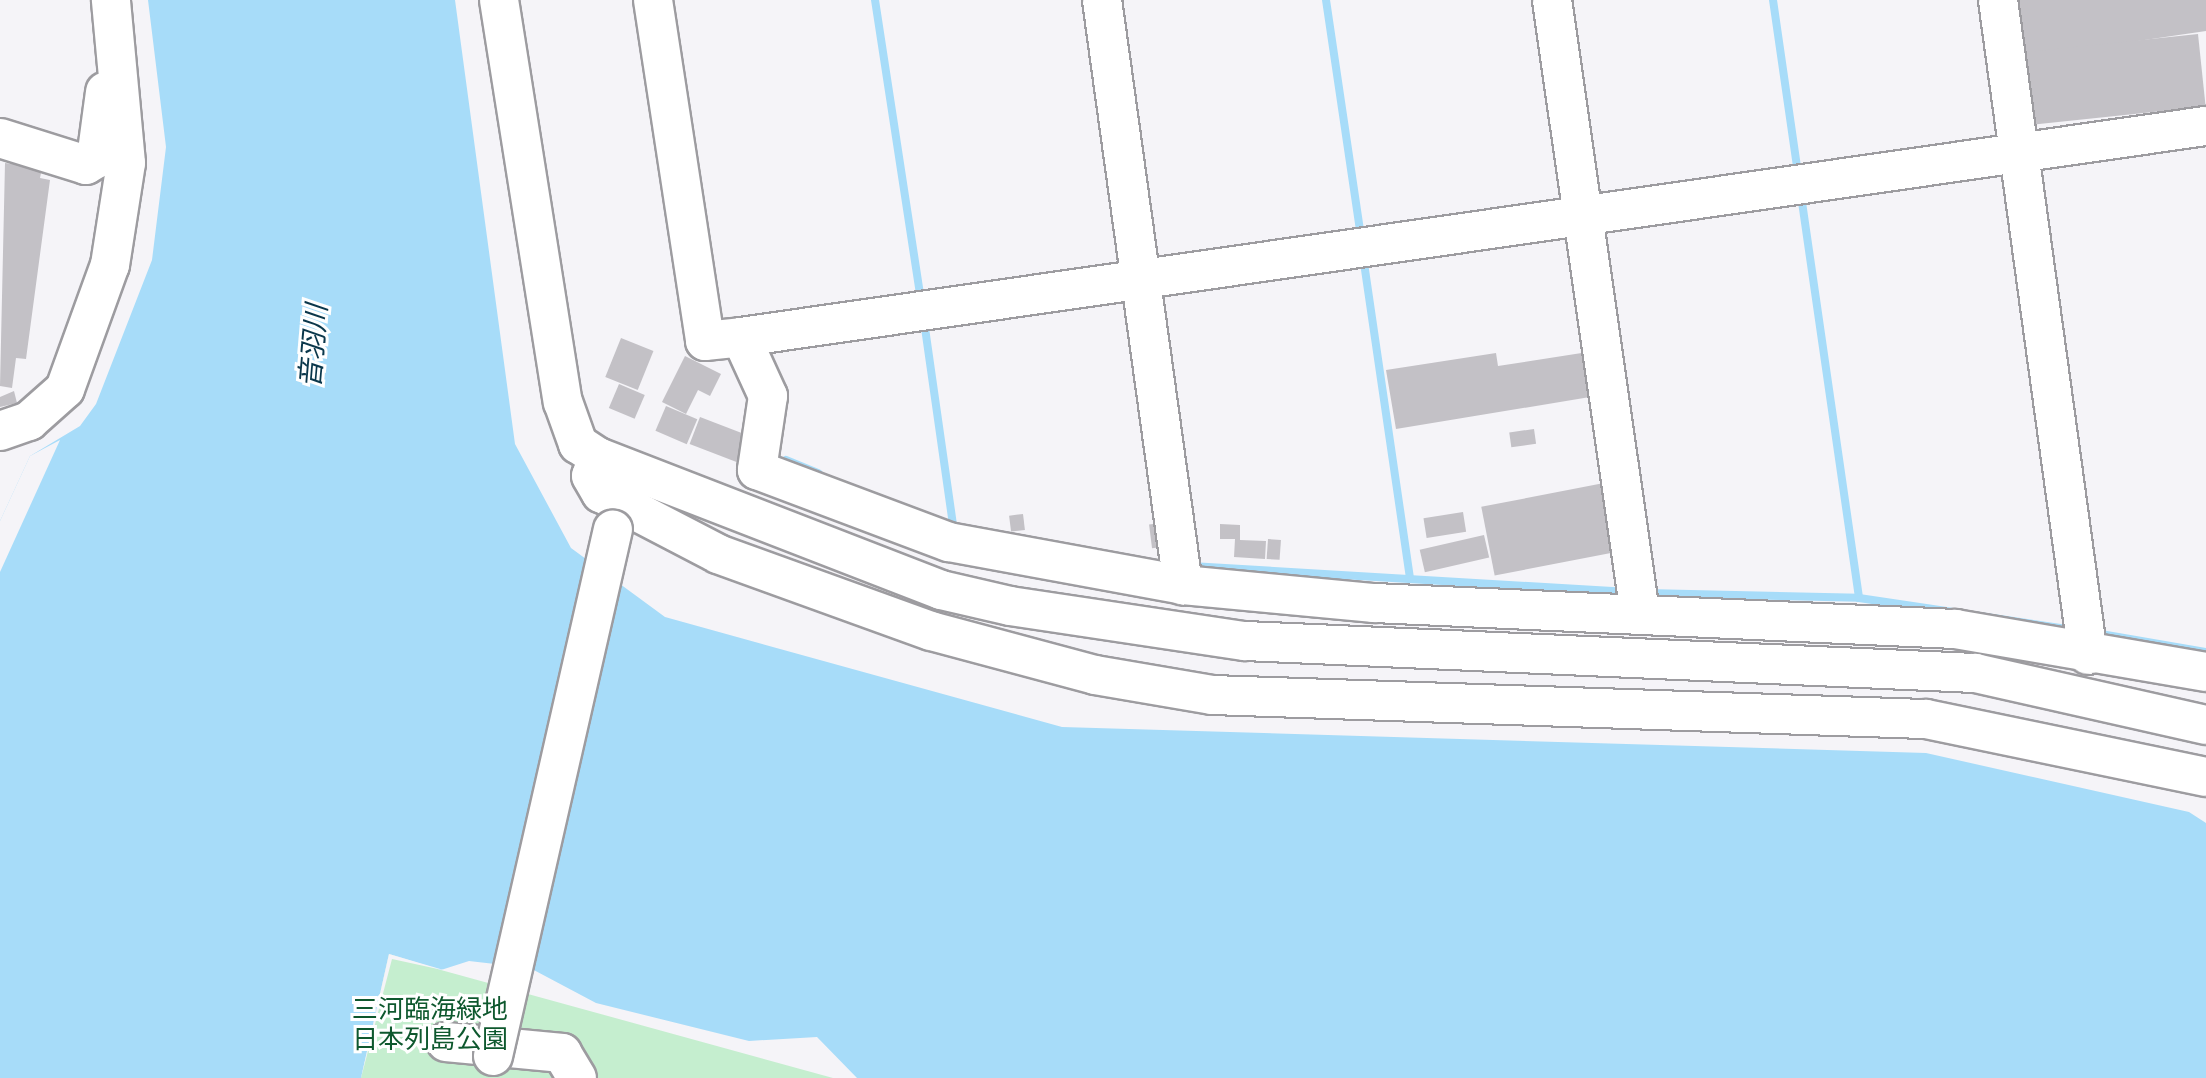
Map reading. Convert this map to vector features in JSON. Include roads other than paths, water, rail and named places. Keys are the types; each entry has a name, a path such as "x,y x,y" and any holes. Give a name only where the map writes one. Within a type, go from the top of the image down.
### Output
{"street":[{"path":"0,431 29,421 65,389 110,265 126,163 120,54 111,0"},
{"path":"499,0 563,402 578,444 598,457 930,586 1010,606 1245,641 1975,673 2206,725"},
{"path":"653,0 705,341 1143,278 1585,221 2020,152 2206,126"},
{"path":"1102,0 1143,278 1183,585"},
{"path":"1552,0 1640,614"},
{"path":"1998,0 2088,655"},
{"path":"0,138 86,165 96,159 106,76 120,54"},
{"path":"741,337 768,396 757,470 949,542 1183,585 1374,603 1955,629 2088,655 2206,672"},
{"path":"598,457 591,476 617,516 931,631 1020,659 1166,688 1926,719 2206,777"},
{"path":"491,1067 617,516"},
{"path":"494,1017 552,1035 570,1066"},
{"path":"446,1042 570,1066"}],"water":[{"name":"音羽川","path":"148,0 455,0 515,444 571,548 665,617 1062,727 1926,753 2189,812 2206,823 2206,1078 857,1078 817,1037 749,1041 596,1003 530,968 469,961 441,970 389,954 361,1078 0,1078 0,521 30,456 80,426 96,404 152,260 166,147"}],"waterway":[{"path":"875,0 921,300"},
{"path":"1326,0 1361,238"},
{"path":"1773,0 1798,174"},
{"path":"1801,195 1859,598"},
{"path":"1363,256 1410,579"},
{"path":"924,321 953,525"},
{"path":"786,460 819,473"},
{"path":"1191,566 1629,592"},
{"path":"1646,593 1859,598 2074,630"},
{"path":"2095,633 2206,652"}],"park label":[{"name":"三河臨海緑地 日本列島公園","path":"430,1023"}]}
